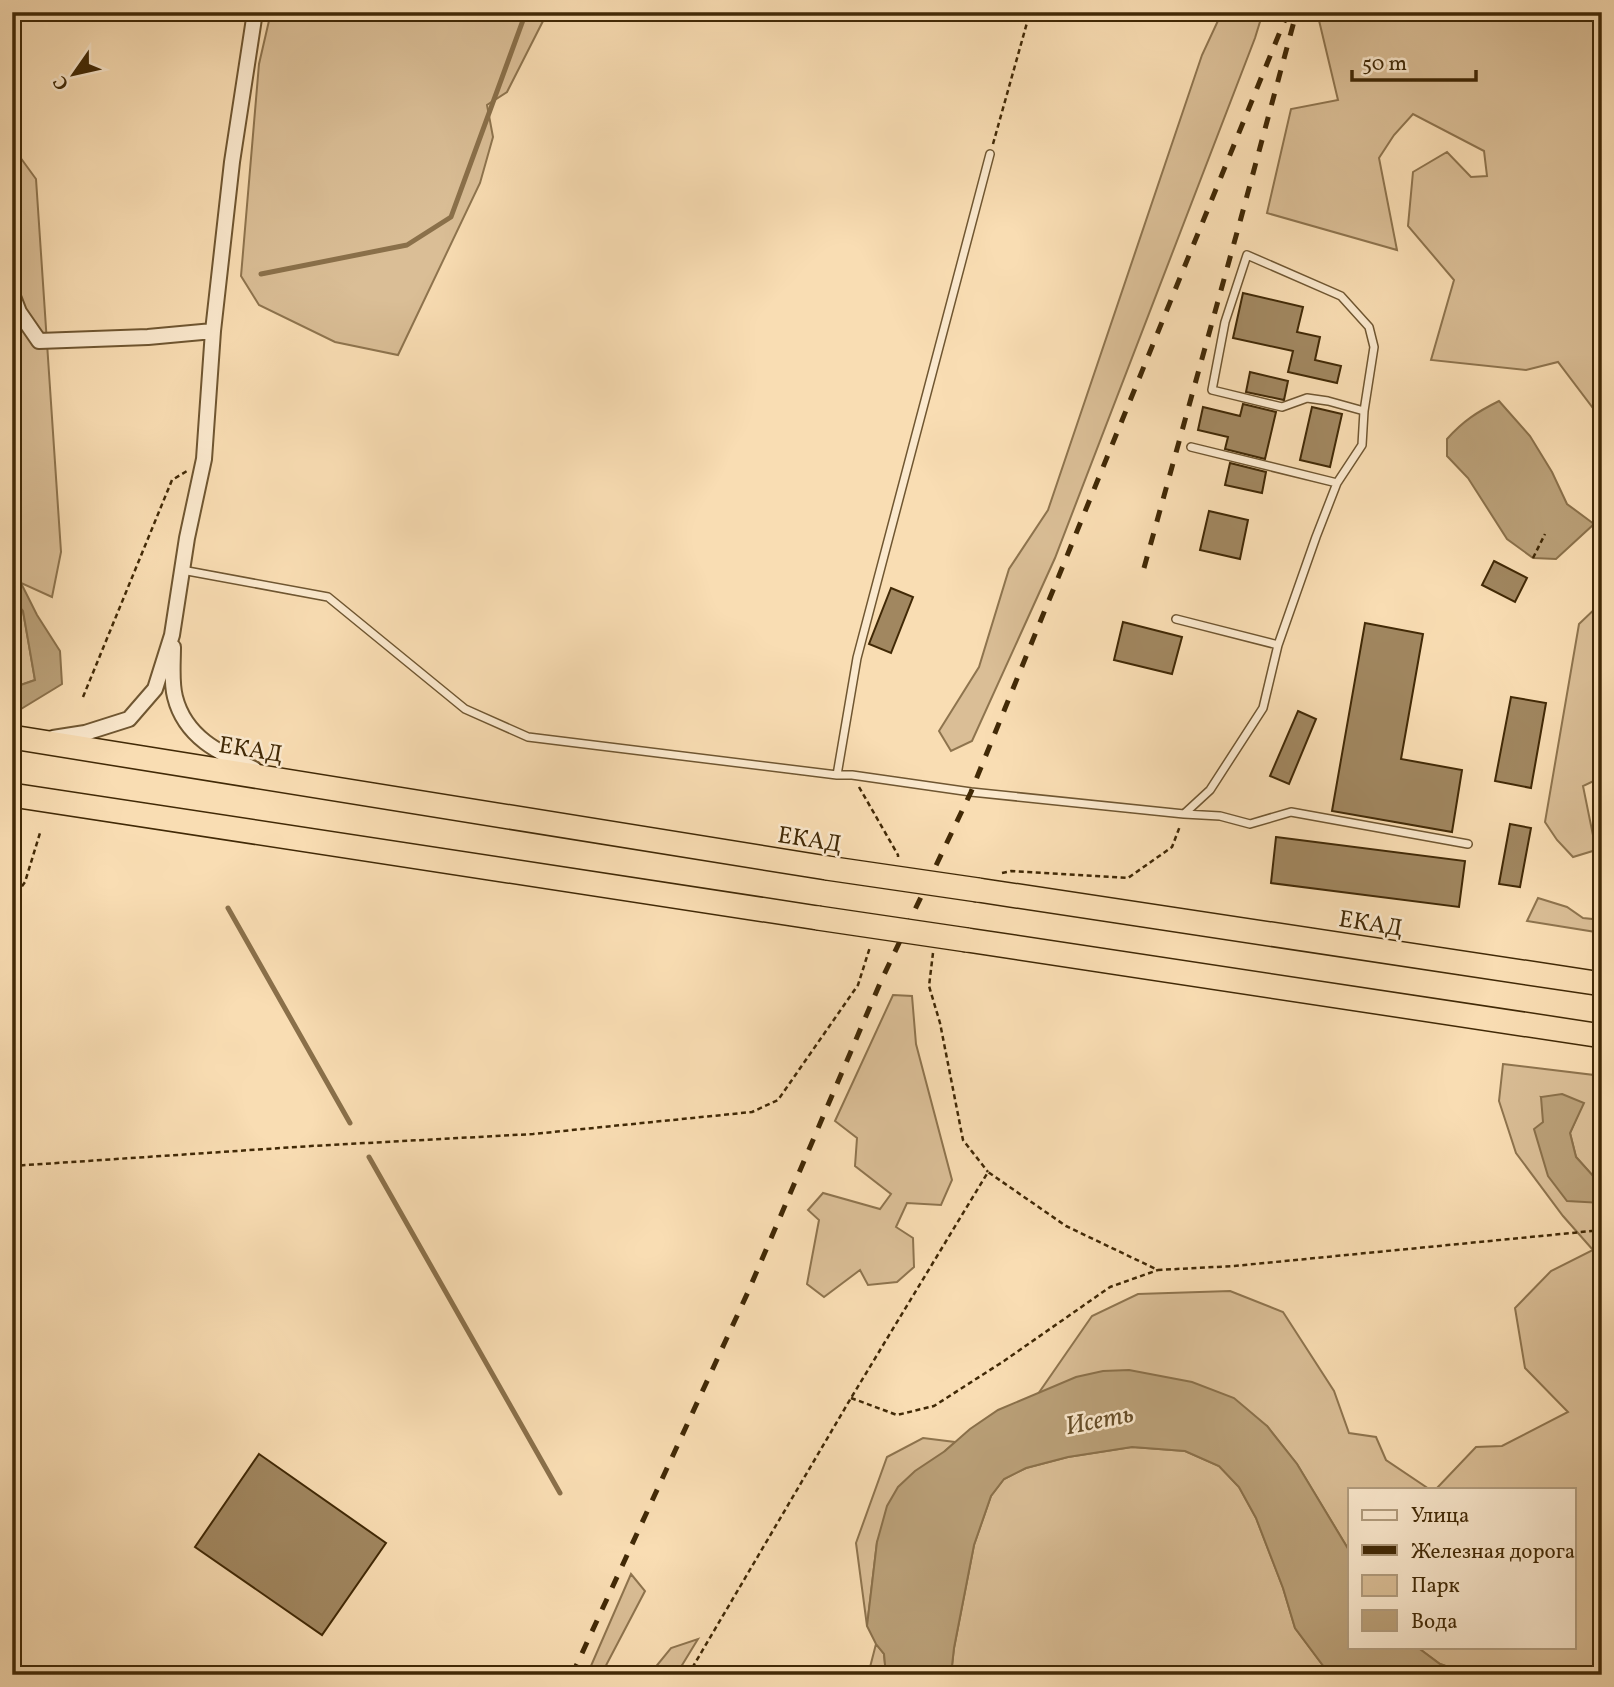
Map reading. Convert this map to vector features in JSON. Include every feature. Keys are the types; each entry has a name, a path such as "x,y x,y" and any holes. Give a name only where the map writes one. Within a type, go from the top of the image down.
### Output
{"highway":[{"name":"ЕКАД","path":"12,737 827,868 1602,984"},
{"path":"12,795 1602,1036"}],"street":[{"path":"35,740 85,733 129,719 155,689 172,635 187,538 204,459 232,162 254,12"},
{"path":"12,294 19,312 39,341 148,337 214,331"},
{"path":"172,635 174,695 183,720 206,743 231,759 279,781"}],"lane":[{"path":"837,775 857,658 990,154"},
{"path":"1184,814 1210,790 1263,708 1278,645 1337,483 1362,445 1364,411 1374,347 1369,327 1341,296 1247,255 1225,322 1212,390 1282,407 1307,398 1364,411"},
{"path":"1191,447 1337,483"},
{"path":"182,569 328,597 465,709 528,737 852,775 971,792 1220,816 1250,824 1291,812 1468,844"},
{"path":"1176,619 1278,645"}],"path":[{"path":"990,154 1030,12"},
{"path":"83,697 172,480 204,459"},
{"path":"1533,558 1545,534"},
{"path":"852,775 898,855 894,868"},
{"path":"12,900 25,882 40,833"},
{"path":"12,1166 533,1134 752,1112 778,1100 858,985 870,946"},
{"path":"688,1675 988,1172 1066,1226 1158,1270"},
{"path":"851,1398 897,1415 934,1406 1110,1287 1158,1270 1248,1265 1602,1230"}],"green space":[{"path":"271,12 546,12 507,92 487,105 493,137 480,183 398,355 335,342 259,305 241,276 259,64"},
{"path":"1222,12 1263,12 1055,558 972,741 951,751 939,731 979,667 1009,569 1048,510 1202,55"},
{"path":"1317,12 1602,12 1602,420 1558,362 1526,370 1431,360 1454,280 1408,226 1413,172 1447,152 1471,177 1487,176 1484,151 1413,114 1394,135 1379,158 1397,250 1267,213 1291,109 1338,100"},
{"path":"12,146 36,179 61,552 52,597 21,583 12,573"},
{"path":"12,598 23,611 35,680 12,688"},
{"path":"1602,602 1602,777 1583,786 1596,850 1573,857 1545,822 1579,624"},
{"path":"1538,898 1567,907 1583,918 1602,920 1602,933 1527,921"},
{"path":"893,995 912,996 916,1044 952,1180 941,1205 907,1203 896,1227 913,1238 914,1267 897,1282 868,1285 860,1270 824,1297 807,1284 819,1220 808,1210 823,1193 880,1209 891,1194 855,1166 857,1138 835,1121"},
{"path":"1503,1064 1602,1076 1602,1175 1593,1176 1576,1157 1570,1133 1583,1103 1541,1097 1602,1203 1602,1668 1577,1675 1471,1675 1440,1664 1418,1648 1576,1648 1576,1488 1437,1488 1476,1447 1502,1446 1568,1412 1525,1368 1515,1308 1551,1271 1593,1250 1563,1216 1516,1153 1499,1101"},
{"path":"1230,1291 1283,1312 1334,1391 1349,1433 1376,1437 1386,1460 1428,1488 1348,1488 1348,1549 1297,1464 1267,1426 1038,1394 1092,1316 1138,1294"},
{"path":"923,1438 955,1442 945,1451 877,1542 867,1626 856,1543 887,1457"},
{"path":"1132,1447 1185,1451 1219,1466 1239,1487 1256,1518 1295,1628 1330,1675 951,1675 974,1545 991,1496 1004,1479 1026,1468 1068,1457"},
{"path":"631,1574 645,1591 601,1675 587,1675"},
{"path":"698,1639 676,1675 649,1675 671,1648"},
{"path":"876,1644 884,1654 886,1675 868,1675"}],"water":[{"path":"1499,401 1530,436 1552,472 1567,504 1594,524 1556,559 1533,558 1507,539 1468,478 1447,456 1447,439 1471,417"},
{"path":"12,573 21,583 60,651 62,684 21,709 12,707 12,688 35,680 23,611 12,598"},
{"path":"1562,1094 1584,1103 1570,1133 1576,1157 1593,1176 1602,1175 1602,1203 1567,1201 1548,1176 1534,1129 1543,1122 1541,1097"},
{"name":"Исеть","path":"1129,1370 1192,1382 1234,1398 1267,1426 1297,1464 1348,1549 1348,1648 1418,1648 1440,1664 1471,1675 1330,1675 1295,1628 1256,1518 1239,1487 1219,1466 1185,1451 1132,1447 1068,1457 1026,1468 1004,1479 991,1496 974,1545 951,1675 886,1675 884,1654 867,1626 877,1542 887,1506 898,1487 915,1471 998,1410 1076,1377 1103,1371"}],"building":[{"path":"1243,293 1303,307 1297,332 1320,337 1315,360 1341,366 1337,383 1288,372 1293,351 1233,338"},
{"path":"1250,372 1288,381 1284,400 1246,392"},
{"path":"1243,404 1276,412 1265,459 1225,449 1228,437 1198,430 1203,407 1240,416"},
{"path":"1312,407 1342,414 1330,467 1300,460"},
{"path":"1230,463 1266,472 1262,493 1225,485"},
{"path":"1209,511 1248,520 1240,559 1200,550"},
{"path":"1494,561 1527,578 1515,602 1482,585"},
{"path":"891,588 913,597 891,653 869,644"},
{"path":"1123,622 1182,637 1172,674 1114,660"},
{"path":"1365,623 1423,634 1401,759 1462,770 1452,832 1332,811"},
{"path":"1511,697 1546,703 1531,788 1495,781"},
{"path":"1298,711 1316,719 1289,784 1270,776"},
{"path":"1510,824 1531,828 1520,887 1499,884"},
{"path":"1276,837 1465,861 1459,907 1271,883"},
{"path":"259,1454 386,1543 322,1635 195,1547"}],"waterway":[{"path":"261,274 407,245 451,217 526,12"},
{"path":"228,908 350,1123"},
{"path":"369,1157 560,1493"}],"railway":[{"path":"572,1675 748,1292 881,981 971,792 1288,12"},
{"path":"1144,568 1296,14"}]}
